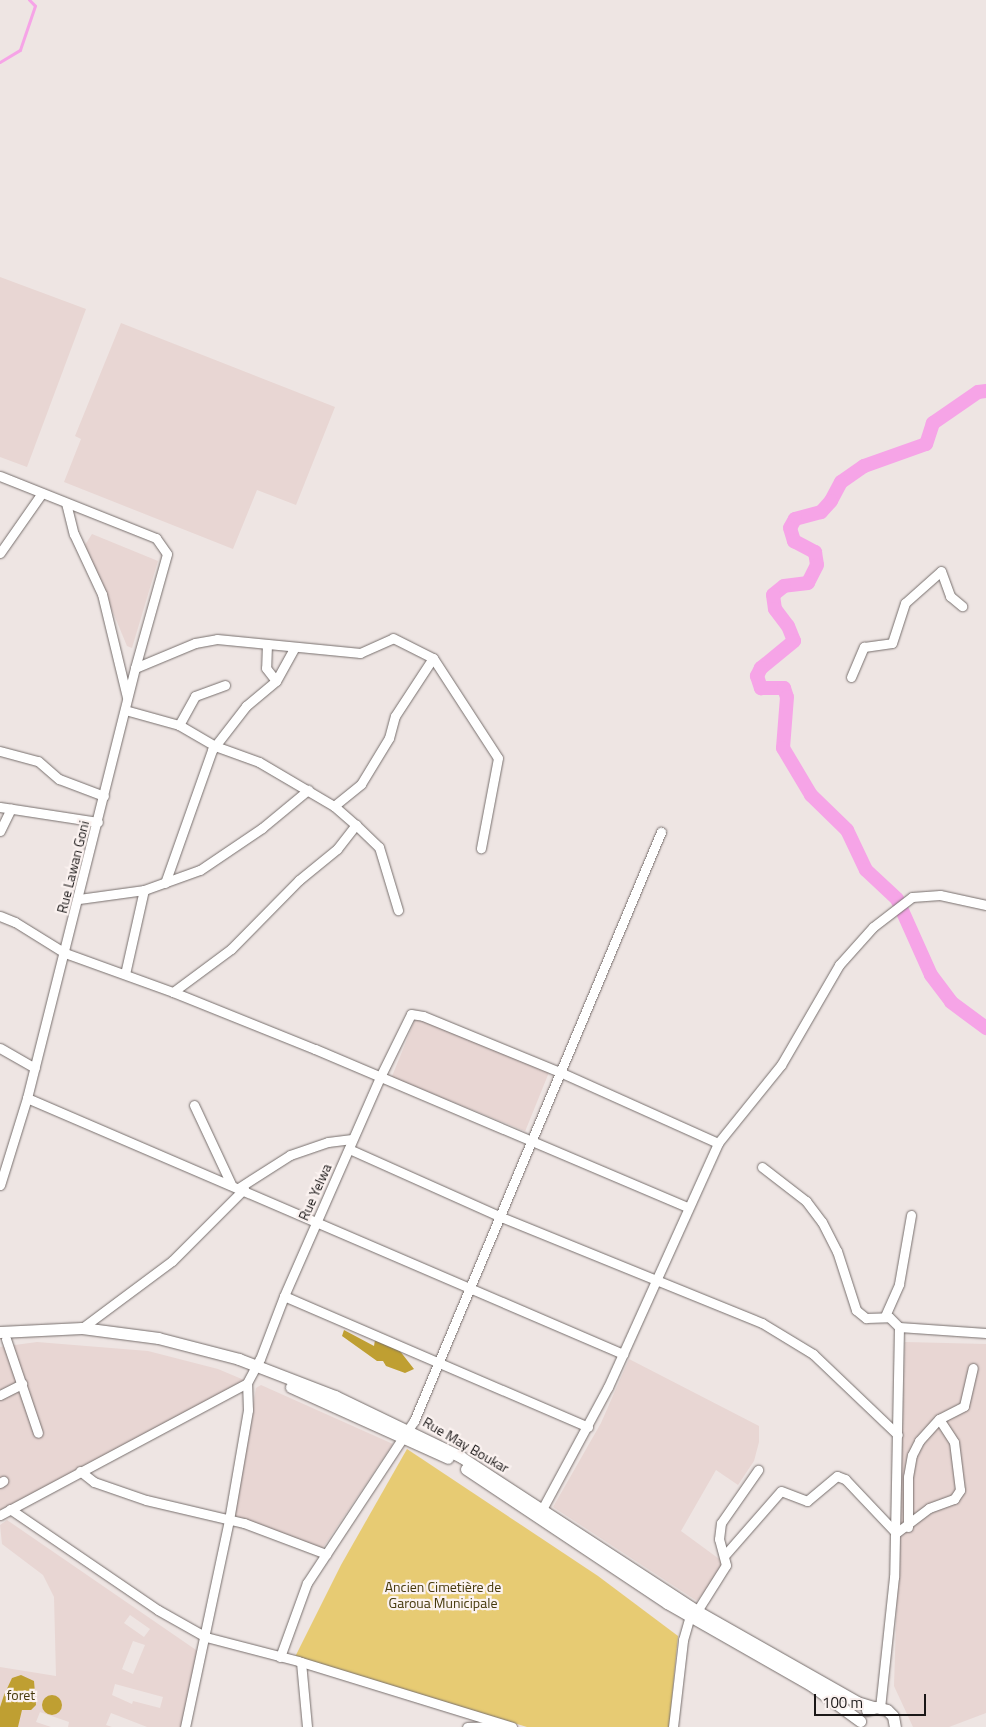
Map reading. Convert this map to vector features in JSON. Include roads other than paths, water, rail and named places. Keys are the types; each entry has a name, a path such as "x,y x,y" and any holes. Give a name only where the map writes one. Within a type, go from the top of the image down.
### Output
{"main road":[{"name":"Rue May Boukar","path":"2,1337 82,1328 184,1344 255,1368 461,1457 539,1514 694,1614 811,1685 861,1724"},
{"name":"Rue May Boukar","path":"2,1337 101,1336 178,1350 255,1368"},
{"name":"Rue May Boukar","path":"694,1614 857,1702 876,1707"},
{"path":"861,1724 864,1712 876,1707 891,1712 896,1726"}],"street":[{"path":"0,476 66,502 74,534 102,594 128,697"},
{"path":"0,552 42,493"},
{"name":"Rue Lawan Goni","path":"0,1185 27,1098 79,899 135,668 167,554 156,538 66,502"},
{"path":"851,677 864,647 892,642 905,603 941,571 950,596 962,606"},
{"path":"135,668 195,643 217,639 360,653 393,638 434,658 498,758 481,848"},
{"path":"268,644 266,668 276,681"},
{"path":"165,883 206,764 216,746 246,706 276,681 294,648"},
{"path":"334,806 361,784 389,738 395,716 434,658"},
{"path":"179,725 194,696 225,685"},
{"path":"125,710 179,725 216,746 259,762 334,806 379,847 398,910"},
{"path":"0,751 38,761 59,779 104,796"},
{"path":"79,899 144,890 200,870 262,828 308,790"},
{"path":"0,807 98,822"},
{"path":"0,831 11,808"},
{"path":"173,992 231,949 299,880 337,849 356,825"},
{"path":"280,1657 303,1592 326,1554 407,1434 440,1361 562,1073 661,832"},
{"path":"125,974 144,890"},
{"path":"539,1514 588,1427 623,1354 687,1206 718,1143 781,1065 840,965 873,927 901,904 920,896 940,895 986,905"},
{"path":"0,916 15,922 65,954 173,992 295,1041 534,1139 687,1206"},
{"name":"Rue Yelwa","path":"247,1383 352,1139 411,1014 423,1016 562,1073"},
{"path":"0,1048 34,1068"},
{"path":"562,1073 718,1143"},
{"path":"27,1098 242,1188 470,1290 623,1354"},
{"path":"194,1105 231,1184"},
{"path":"82,1328 172,1261 242,1188 290,1155 328,1142 352,1139"},
{"path":"349,1149 500,1217 762,1324 794,1341 813,1354 898,1435"},
{"path":"762,1167 806,1201 822,1222 837,1251 856,1310 866,1318 885,1316 899,1327 986,1334"},
{"path":"885,1316 899,1284 911,1215"},
{"path":"284,1296 440,1361 588,1427"},
{"path":"876,1707 896,1533 899,1327"},
{"path":"2,1337 22,1384 38,1433"},
{"path":"908,1527 908,1477 912,1455 919,1441 939,1419 964,1406 973,1368"},
{"path":"0,1515 247,1383 248,1410 229,1520 186,1727"},
{"path":"0,1395 22,1384"},
{"path":"896,1533 908,1527 929,1508 954,1500 960,1490 954,1442 939,1419"},
{"path":"673,1727 683,1640 694,1614 726,1564 719,1538 722,1523 758,1470"},
{"path":"80,1471 94,1482 146,1500 229,1520 326,1554"},
{"path":"724,1556 781,1491 807,1501 837,1476 845,1479 896,1533"},
{"path":"10,1509 158,1610 206,1637 301,1662 512,1727"},
{"path":"301,1662 307,1727"},
{"path":"468,1727 512,1727"}],"waterway":[{"path":"0,62 20,50 35,6 29,0"},
{"path":"986,391 978,392 933,423 926,444 864,466 841,482 831,501 821,512 795,519 790,528 794,541 815,552 817,565 808,583 784,586 773,595 775,609 788,626 794,641 761,668 757,676 761,688 784,688 787,697 783,748 811,795 847,830 866,870 897,899 931,975 951,1002 986,1028"}],"park label":[{"name":"Ancien Cimetière de Garoua Municipale","path":"443,1595"},
{"name":"foret","path":"21,1695"}]}
